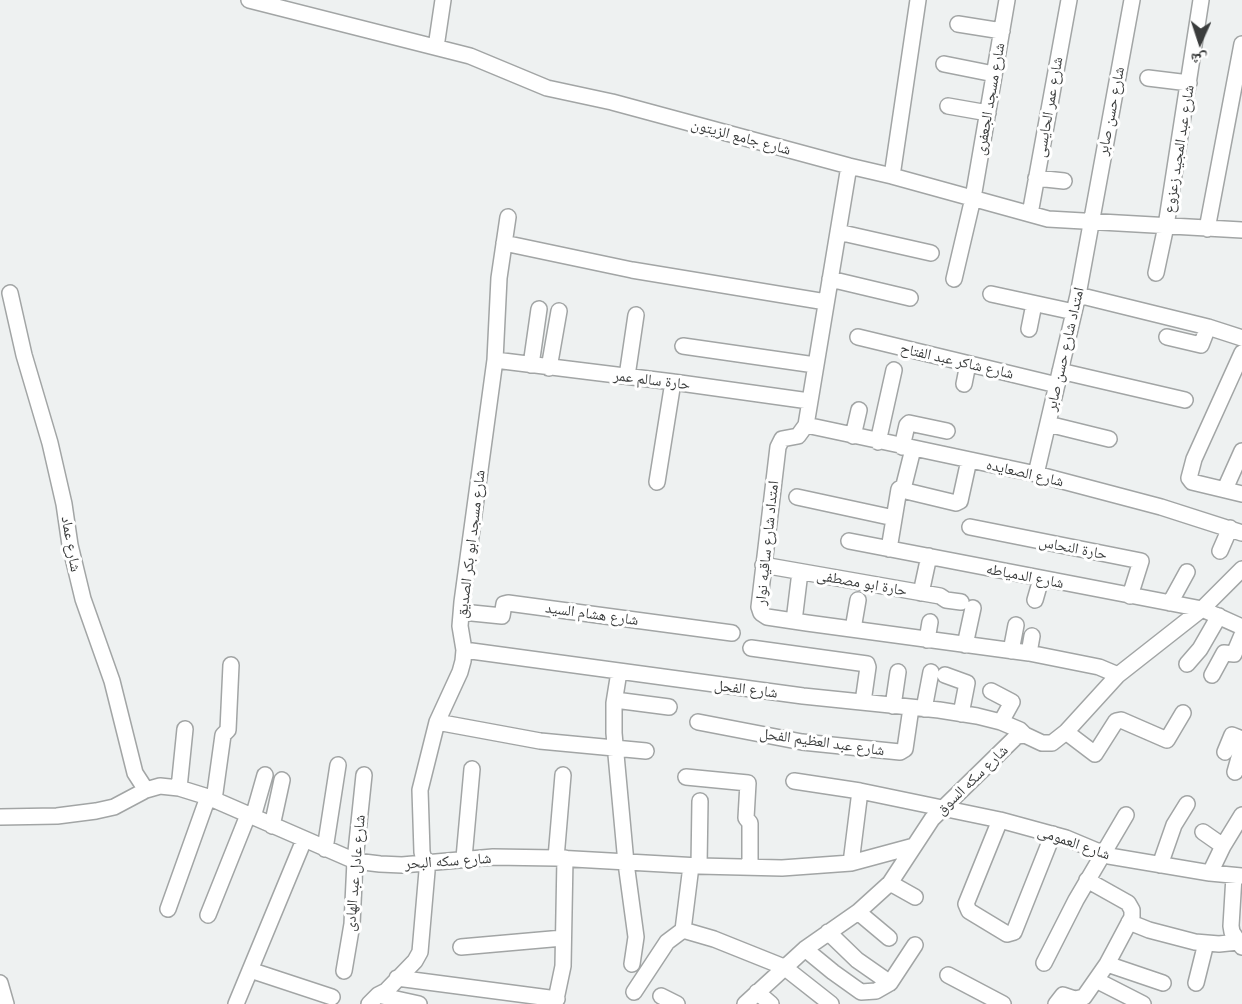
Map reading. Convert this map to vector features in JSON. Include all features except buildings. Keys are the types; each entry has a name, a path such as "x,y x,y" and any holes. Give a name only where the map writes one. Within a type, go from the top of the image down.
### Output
{"street":[{"name":"شارع جامع الزيتون","path":"249,0 470,56 548,88 612,102 1048,219 1242,230"},
{"path":"436,47 442,0"},
{"path":"892,176 918,0"},
{"name":"شارع مسجد الجعفرى","path":"954,279 973,198 1007,0"},
{"name":"شارع عمر الحايسى","path":"1029,214 1069,0"},
{"name":"شارع حسن صابر","path":"1090,223 1132,0"},
{"name":"شارع عبد المجيد زعزوع","path":"1156,273 1166,226 1201,0"},
{"path":"958,24 1002,31"},
{"path":"1207,229 1242,44"},
{"path":"944,64 994,74"},
{"path":"1148,78 1189,83"},
{"path":"948,106 987,113"},
{"path":"806,425 849,166"},
{"path":"1036,178 1064,181"},
{"name":"شارع مسجد ابو بكر الصديق","path":"373,1000 386,991 415,961 420,952 427,871 422,852 420,789 437,722 460,672 464,650 461,636 462,612 495,360 499,278 508,217"},
{"name":"امتداد شارع حسن صابر","path":"1036,474 1078,296 1090,223"},
{"path":"838,232 931,253"},
{"path":"504,243 632,270 826,302"},
{"path":"830,279 910,298"},
{"name":"شارع عماد","path":"10,293 24,355 50,442 83,599 112,681 135,773 146,790"},
{"path":"991,294 1074,312"},
{"path":"1078,296 1208,327 1242,338"},
{"path":"1029,329 1034,304"},
{"path":"531,365 539,309"},
{"path":"549,368 559,311"},
{"path":"627,376 636,315"},
{"path":"1167,337 1201,345 1208,327"},
{"name":"شارع شاكر عبد الفتاح","path":"858,337 968,364 1185,400"},
{"path":"683,346 815,365"},
{"path":"1242,353 1189,475 1190,480 1242,494"},
{"name":"حارة سالم عمر","path":"495,360 810,401"},
{"path":"964,384 968,364"},
{"path":"878,442 894,370"},
{"path":"657,482 673,382"},
{"path":"853,436 859,410"},
{"path":"947,431 908,423 904,485 906,491 956,503 960,501 969,460"},
{"path":"1048,424 1108,439"},
{"name":"شارع الصعايده","path":"806,425 1036,474 1161,507 1236,531"},
{"name":"امتداد شارع ساقيه نوار","path":"806,425 798,436 782,440 778,447 763,565 759,607 761,614 767,617 1029,654 1099,667 1118,675"},
{"path":"1224,489 1242,451"},
{"path":"889,549 899,489"},
{"path":"797,497 894,518"},
{"name":"حارة النحاس","path":"970,527 1141,561 1130,596"},
{"path":"1220,551 1236,531"},
{"name":"شارع الدمياطه","path":"849,541 1202,609 1242,627"},
{"path":"921,593 929,556"},
{"name":"حارة ابو مصطفى","path":"763,565 921,593 967,605 965,645"},
{"path":"1025,735 1042,743 1052,743 1066,732 1118,675 1202,609 1242,568"},
{"path":"794,621 800,572"},
{"path":"1170,603 1187,572"},
{"path":"1035,600 1041,579"},
{"path":"853,629 858,600"},
{"name":"شارع هشام السيد","path":"462,612 502,616 504,604 508,603 732,633"},
{"path":"1187,664 1206,641 1219,616"},
{"path":"927,640 930,622"},
{"path":"1011,651 1016,625"},
{"path":"1029,654 1032,636"},
{"path":"1212,675 1224,653 1234,654 1242,636"},
{"path":"751,648 867,664 863,702"},
{"name":"شارع الفحل","path":"464,650 619,672 961,714 1001,722 1020,730 1025,735"},
{"path":"168,909 211,798 223,735 228,730 231,665"},
{"path":"619,672 615,700 615,748 636,937 632,964"},
{"path":"893,706 898,672"},
{"path":"917,708 938,673 967,683 961,714"},
{"path":"991,691 1012,702 1001,722"},
{"path":"615,700 669,706"},
{"name":"شارع عبد العظيم الفحل","path":"698,722 802,742 900,752 905,749 917,708"},
{"path":"1066,732 1095,754 1116,721 1121,720 1167,740 1183,713"},
{"path":"437,722 530,740 646,751"},
{"path":"179,788 185,729"},
{"name":"شارع سكه السوق","path":"745,1004 805,949 858,912 891,883 928,825 944,807 1017,736 1025,735"},
{"path":"1237,758 1232,735 1242,739"},
{"path":"326,849 338,765"},
{"path":"464,858 472,769"},
{"path":"208,915 251,816 266,775"},
{"name":"شارع عادل عبد الهادى","path":"344,971 352,924 355,861 364,775"},
{"path":"398,978 556,1001 563,966 564,938 560,858 563,775"},
{"path":"686,777 748,783 746,819 750,823 750,867"},
{"path":"272,826 282,780"},
{"name":"شارع العمومى","path":"794,781 860,791 1000,820 1053,834 1102,854 1238,876"},
{"name":"شارع سكه البحر","path":"0,817 57,816 96,811 114,807 146,790 160,786 179,788 211,798 355,861 380,864 425,863 464,858 560,858 626,863 782,868 851,863 914,846"},
{"path":"851,863 860,791"},
{"path":"634,992 668,942 682,930 695,866 700,801"},
{"path":"1160,865 1174,825 1186,804"},
{"path":"1210,873 1223,846 1237,831 1242,814"},
{"path":"1044,963 1087,880 1126,815"},
{"path":"1000,820 966,902 966,907 1007,934 1012,934 1053,834"},
{"path":"1203,832 1223,846"},
{"path":"236,1004 304,840"},
{"path":"1238,876 1231,926 1240,945"},
{"path":"1056,1004 1063,995 1084,1001 1132,917 1128,903 1087,880"},
{"path":"891,883 915,897"},
{"path":"858,912 889,938"},
{"path":"1129,922 1149,930 1206,943 1240,945"},
{"path":"682,930 714,939 784,967 831,1004"},
{"path":"828,932 848,953 890,983"},
{"path":"461,947 564,938"},
{"path":"1196,983 1206,943"},
{"path":"805,949 861,992 876,990 890,983 915,945"},
{"path":"1107,964 1163,983"},
{"path":"250,970 332,997"},
{"path":"948,975 1002,1004"},
{"path":"1096,980 1143,1004"},
{"path":"0,983 6,1004"},
{"path":"757,992 771,1004"},
{"path":"661,996 677,1004"},
{"path":"373,1000 419,1004"}]}
